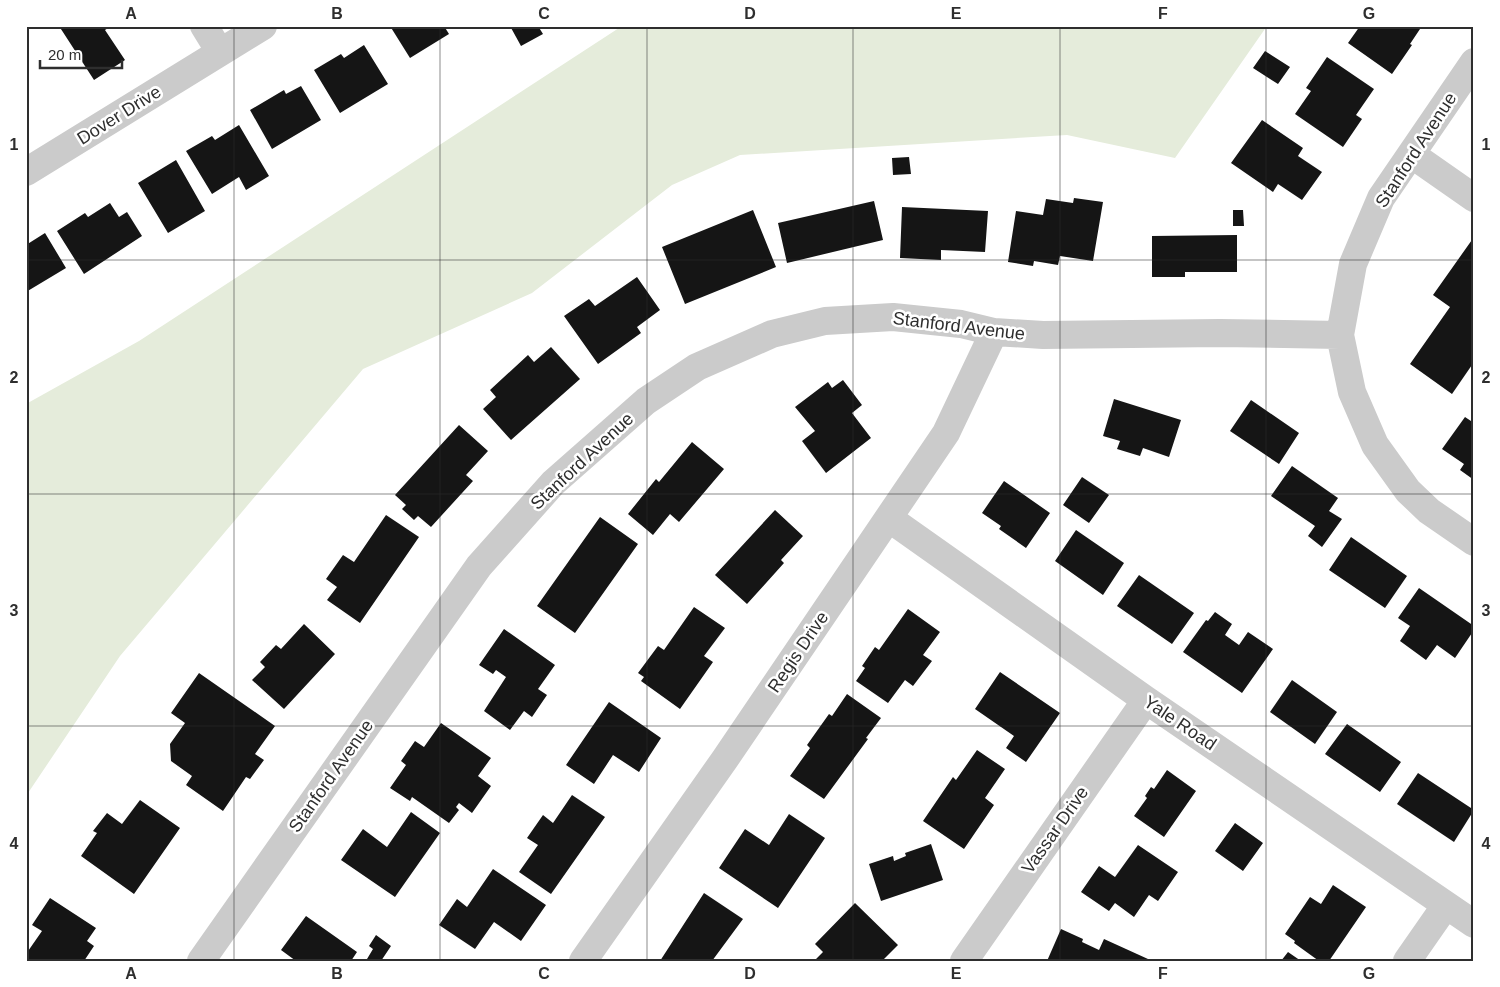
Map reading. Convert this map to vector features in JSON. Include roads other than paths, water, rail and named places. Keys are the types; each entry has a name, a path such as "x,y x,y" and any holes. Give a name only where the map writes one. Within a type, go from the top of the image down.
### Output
{"street":[{"path":"204,26 220,52"},
{"name":"Dover Drive","path":"26,172 263,26"},
{"name":"Stanford Avenue","path":"201,961 479,566 553,483 646,401 697,367 772,334 825,322 893,317 961,324 994,332 1042,335 1220,333 1340,335 1353,264 1381,198 1474,62"},
{"path":"1411,154 1474,198"},
{"name":"Regis Drive","path":"583,961 890,519 946,433 994,332"},
{"path":"1340,335 1352,392 1375,444 1408,491 1429,511 1474,542"},
{"name":"Yale Road","path":"890,519 1146,700 1474,924"},
{"name":"Vassar Drive","path":"964,961 1146,700"},
{"path":"1407,961 1446,905"}]}
